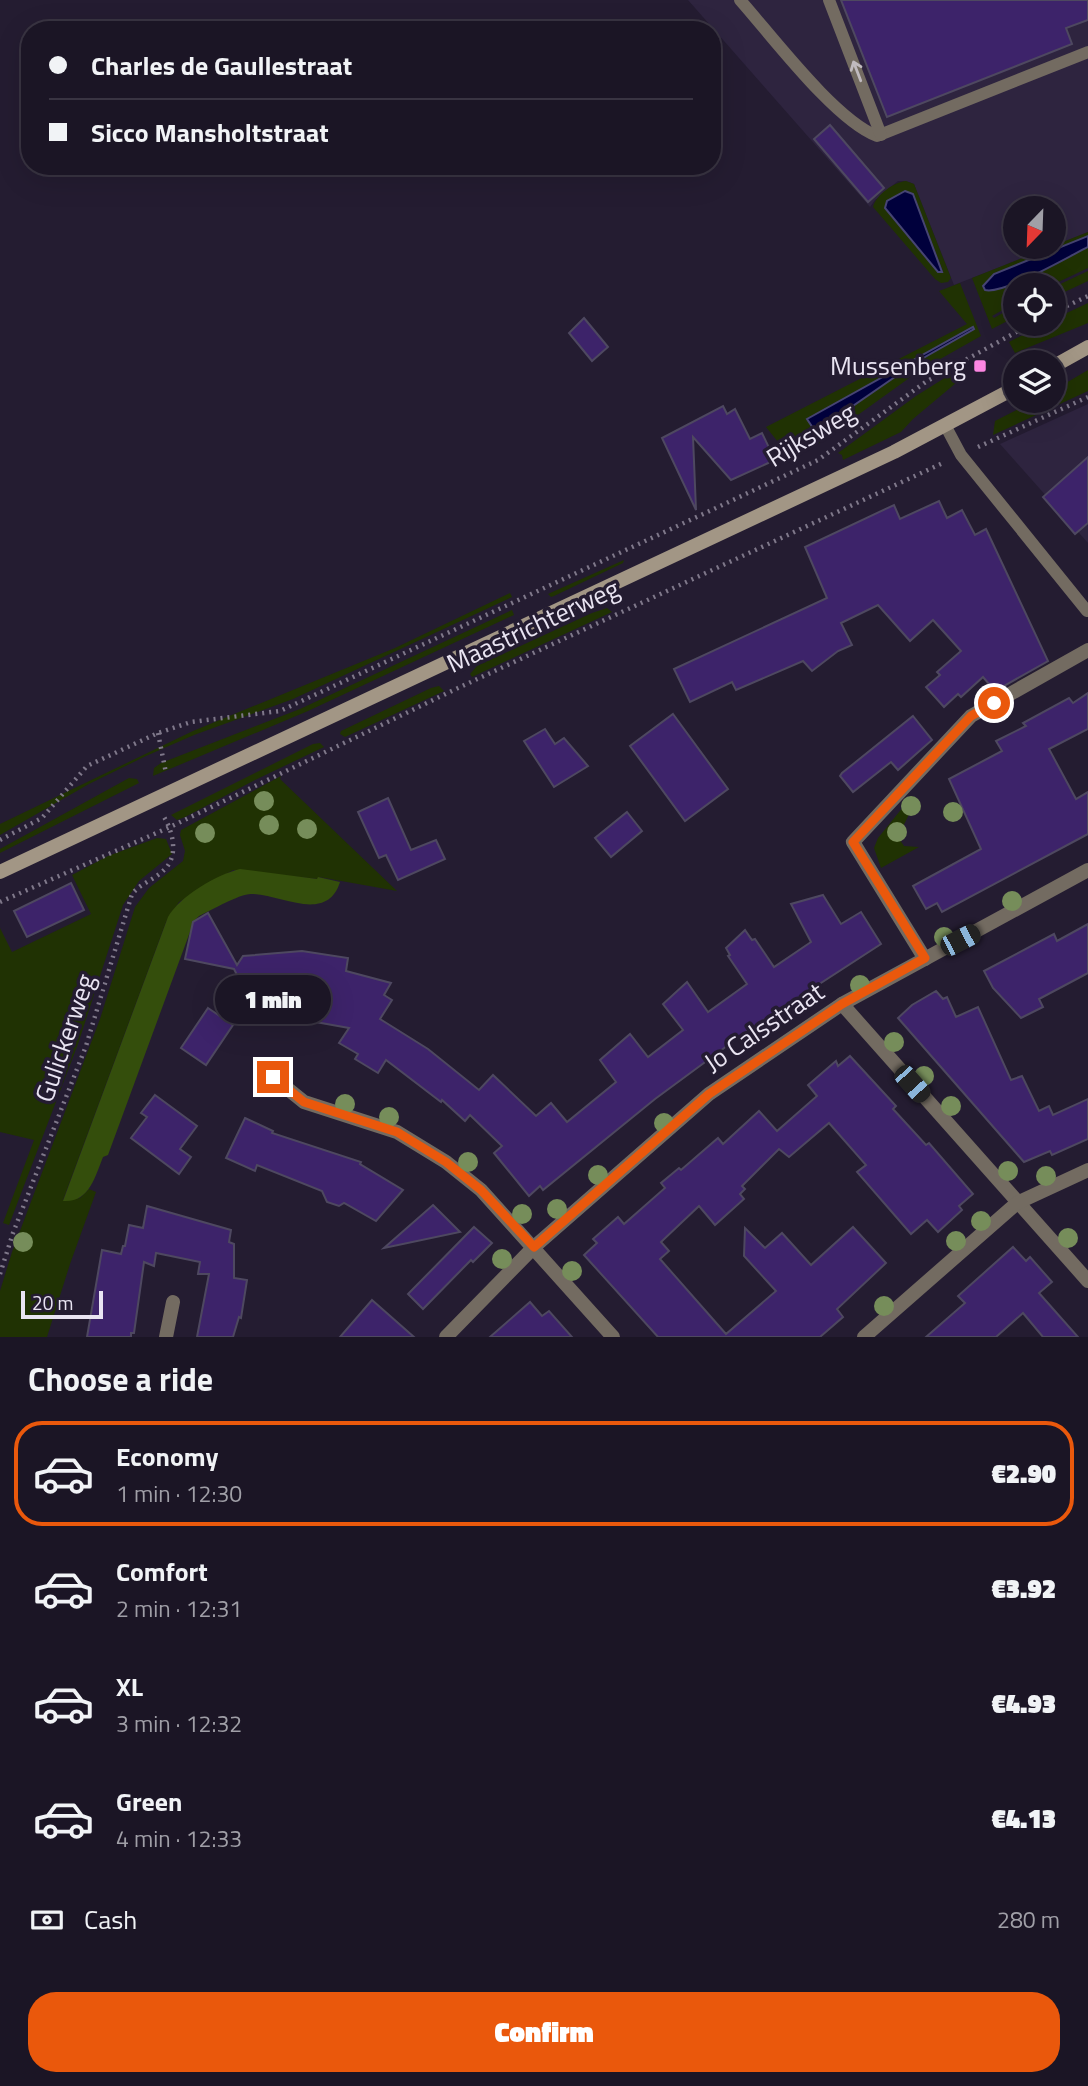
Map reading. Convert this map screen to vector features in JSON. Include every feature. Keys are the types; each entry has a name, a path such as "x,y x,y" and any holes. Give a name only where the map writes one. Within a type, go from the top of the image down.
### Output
{"main road":[{"path":"1066,359 1088,347"},
{"name":"Maastrichterweg","path":"0,872 797,498 1003,394"}],"street":[{"path":"925,958 853,842 971,716 1088,650"},
{"name":"Jo Calsstraat","path":"446,1337 534,1247 709,1094 842,1004 1088,870"},
{"path":"842,1004 1088,1281"},
{"path":"273,1077 304,1102 397,1132 446,1162 481,1190 613,1337"},
{"path":"864,1337 1017,1203 1088,1170"},
{"path":"166,1337 173,1302"}],"lane":[{"path":"740,0 824,96 864,131 877,136 1088,52"},
{"path":"829,0 881,135"},
{"path":"945,425 961,455 1087,611"}],"path":[{"path":"1066,306 1088,296"},
{"name":"Rijksweg","path":"716,508 818,460 927,381 1009,336"},
{"name":"Maastrichterweg","path":"0,902 170,827 458,688 1088,397"},
{"name":"Maastrichterweg","path":"0,840 42,818 88,766 158,733 191,723 280,711 716,508"},
{"name":"Gulickerweg","path":"0,1274 13,1233 86,1046 132,894 139,885 164,870 171,861 173,848 170,827"}],"shaded area":[{"path":"688,0 1088,0 1088,232 1066,241 1066,196 1003,196 1003,259 1020,259 954,285 914,184 898,181 870,207 721,38 721,21 706,21"},
{"path":"905,191 913,194 942,272 938,272 885,208 887,201"},
{"path":"1088,236 1088,247 1066,258 1066,245"},
{"path":"1031,259 1065,259 1038,273 1003,273 1003,288 985,290 983,286 994,274"},
{"path":"973,327 974,329 918,361 818,430 815,431 807,419"},
{"path":"1088,404 1088,543 1000,444"}],"green space":[{"path":"901,182 914,184 951,278 948,282 941,283 935,279 873,207 882,194","holes":["913,194 943,271 938,272 885,208"]},
{"path":"1088,232 1088,236 1066,248 1066,241"},
{"path":"1088,247 1088,268 1066,278 1066,273 1035,273"},
{"path":"1020,259 1044,259 1017,273 1003,273 1003,281 985,290 1003,288 1003,310 992,316 994,318 1003,313 1003,323 992,329 972,278"},
{"path":"1088,271 1088,281 1066,291 1066,281"},
{"path":"960,283 981,336 919,371 812,448 808,443 790,453 798,463 795,463 766,427 967,324 939,291","holes":["972,327 973,329 918,361 830,422 807,419"]},
{"path":"1088,303 1088,323 1066,332 1066,313"},
{"path":"1021,336 1056,336 1022,350 1013,350 1009,342"},
{"path":"1088,370 1088,391 1066,401 1066,383"},
{"path":"951,374 956,383 901,432 843,460 838,453"},
{"path":"1011,413 1040,413 993,435 995,421"},
{"path":"624,560 623,563 554,596 548,594"},
{"path":"510,593 512,597 293,699 194,735 146,756 89,784 0,835 0,824 193,731 395,648"},
{"path":"607,608 612,612 472,677 470,674 477,666"},
{"path":"512,610 514,615 308,711 153,776 154,768 161,763 300,709"},
{"path":"439,686 444,691 345,737 340,734 341,731"},
{"path":"320,743 324,747 185,817 177,820 171,815 313,744"},
{"path":"281,776 280,779 397,891 319,877 233,870 179,902 166,922 63,1200 80,1198 89,1189 96,1192 47,1337 0,1337 0,1291 12,1252 100,1019 135,907 149,888 183,861 185,851 181,830"},
{"path":"129,778 137,779 139,783 0,853 0,849"},
{"path":"912,796 916,800 898,837 904,846 919,847 881,868 874,848 878,838"},
{"path":"157,838 166,839 172,854 139,881 123,905 78,1044 9,1225 3,1223 34,1140 0,1132 0,928 12,952 91,914 72,875 108,856"},
{"path":"240,869 318,877 340,882 334,895 325,902 302,904 251,894 233,899 194,921 108,1155 103,1157 94,1180 85,1193 72,1201 63,1201 168,917 181,901 200,887"}],"building":[{"path":"841,0 1088,0 1088,20 1066,28 1072,44 887,117"},
{"path":"830,125 884,188 868,202 814,139"},
{"path":"584,318 608,347 592,361 569,333"},
{"path":"723,406 727,414 735,409 750,439 762,433 775,460 731,480 693,437 696,510 662,438"},
{"path":"1088,457 1088,523 1075,534 1043,497"},
{"path":"939,501 947,518 962,510 975,535 986,529 1048,661 995,691 983,677 961,697 958,694 944,707 926,687 940,675 937,672 961,651 933,620 910,641 878,605 841,623 852,645 838,651 812,671 803,661 736,690 732,682 690,702 674,669 827,598 805,547 894,505 900,519"},
{"path":"1088,693 1088,729 1049,749 1076,799 1088,792 1088,834 942,912 937,903 926,909 913,886 981,849 949,779 1002,751 996,741 1026,726 1023,723 1069,698 1073,703"},
{"path":"673,714 728,789 685,821 630,746"},
{"path":"913,716 932,740 898,770 891,762 853,792 840,776 842,773"},
{"path":"545,729 555,744 564,738 588,766 554,787 524,741"},
{"path":"388,798 411,850 436,840 445,859 398,880 386,855 379,858 358,812"},
{"path":"627,812 642,831 611,857 595,838"},
{"path":"71,883 84,910 27,937 14,911"},
{"path":"823,895 841,924 861,912 881,944 750,1029 655,1099 543,1190 540,1186 529,1196 494,1153 502,1146 470,1115 465,1121 442,1100 441,1102 386,1060 378,1073 355,1059 358,1054 339,1043 349,1028 288,1017 282,1013 279,1017 259,1019 234,969 185,959 193,922 208,913 237,965 243,956 302,951 348,958 346,971 391,983 384,995 392,1000 380,1019 428,1049 479,1090 493,1075 536,1116 551,1103 567,1122 616,1082 600,1060 630,1034 648,1057 683,1030 663,1004 687,982 708,1012 747,984 728,956 730,955 726,948 745,930 752,940 755,939 774,967 811,942 791,904"},
{"path":"1088,924 1088,973 1039,999 1043,1007 1021,1018 993,988 984,971 1054,934 1057,941"},
{"path":"936,991 943,999 947,997 956,1017 978,1007 1011,1080 1022,1076 1039,1111 1049,1106 1053,1115 1088,1099 1088,1139 1052,1155 1050,1151 1024,1162 898,1018 912,1005"},
{"path":"208,1008 233,1025 206,1065 181,1048"},
{"path":"850,1056 896,1106 893,1109 926,1145 929,1143 973,1194 959,1206 962,1210 938,1232 927,1220 911,1234 857,1172 866,1165 829,1123 789,1157 779,1149 742,1186 745,1189 740,1194 744,1199 715,1225 699,1206 661,1242 669,1251 660,1259 726,1334 776,1291 744,1256 745,1228 765,1248 782,1233 811,1265 853,1227 886,1263 837,1309 843,1317 820,1337 658,1337 584,1255 597,1243 593,1239 618,1217 624,1224 665,1188 661,1183 679,1168 681,1170 718,1138 723,1144 759,1111 777,1131 817,1096 808,1085 836,1061 838,1066"},
{"path":"155,1095 197,1126 180,1149 191,1157 179,1174 131,1138 147,1117 141,1113"},
{"path":"245,1118 273,1131 272,1133 361,1162 360,1164 403,1190 376,1221 344,1203 339,1206 327,1202 322,1191 257,1165 255,1171 226,1158"},
{"path":"433,1205 460,1232 384,1248"},
{"path":"147,1206 231,1230 229,1242 234,1244 234,1278 247,1280 241,1318 239,1317 233,1337 197,1337 209,1274 198,1274 200,1262 156,1253 154,1266 144,1262 134,1333 131,1333 131,1337 87,1337 102,1250 121,1254 129,1225 143,1228"},
{"path":"474,1227 492,1243 473,1262 471,1260 423,1309 408,1294"},
{"path":"1013,1247 1026,1261 1030,1257 1052,1282 1039,1293 1078,1337 1043,1337 1023,1313 996,1337 926,1337 965,1303 958,1296"},
{"path":"372,1300 414,1337 340,1337"},
{"path":"530,1302 542,1316 549,1311 572,1337 490,1337"}],"place":[{"name":"Mussenberg","path":"980,366"}],"route":[{"path":"273,1077 304,1102 397,1132 446,1162 481,1190 534,1247 709,1094 842,1004 925,958 853,842 971,716 994,703"}]}
